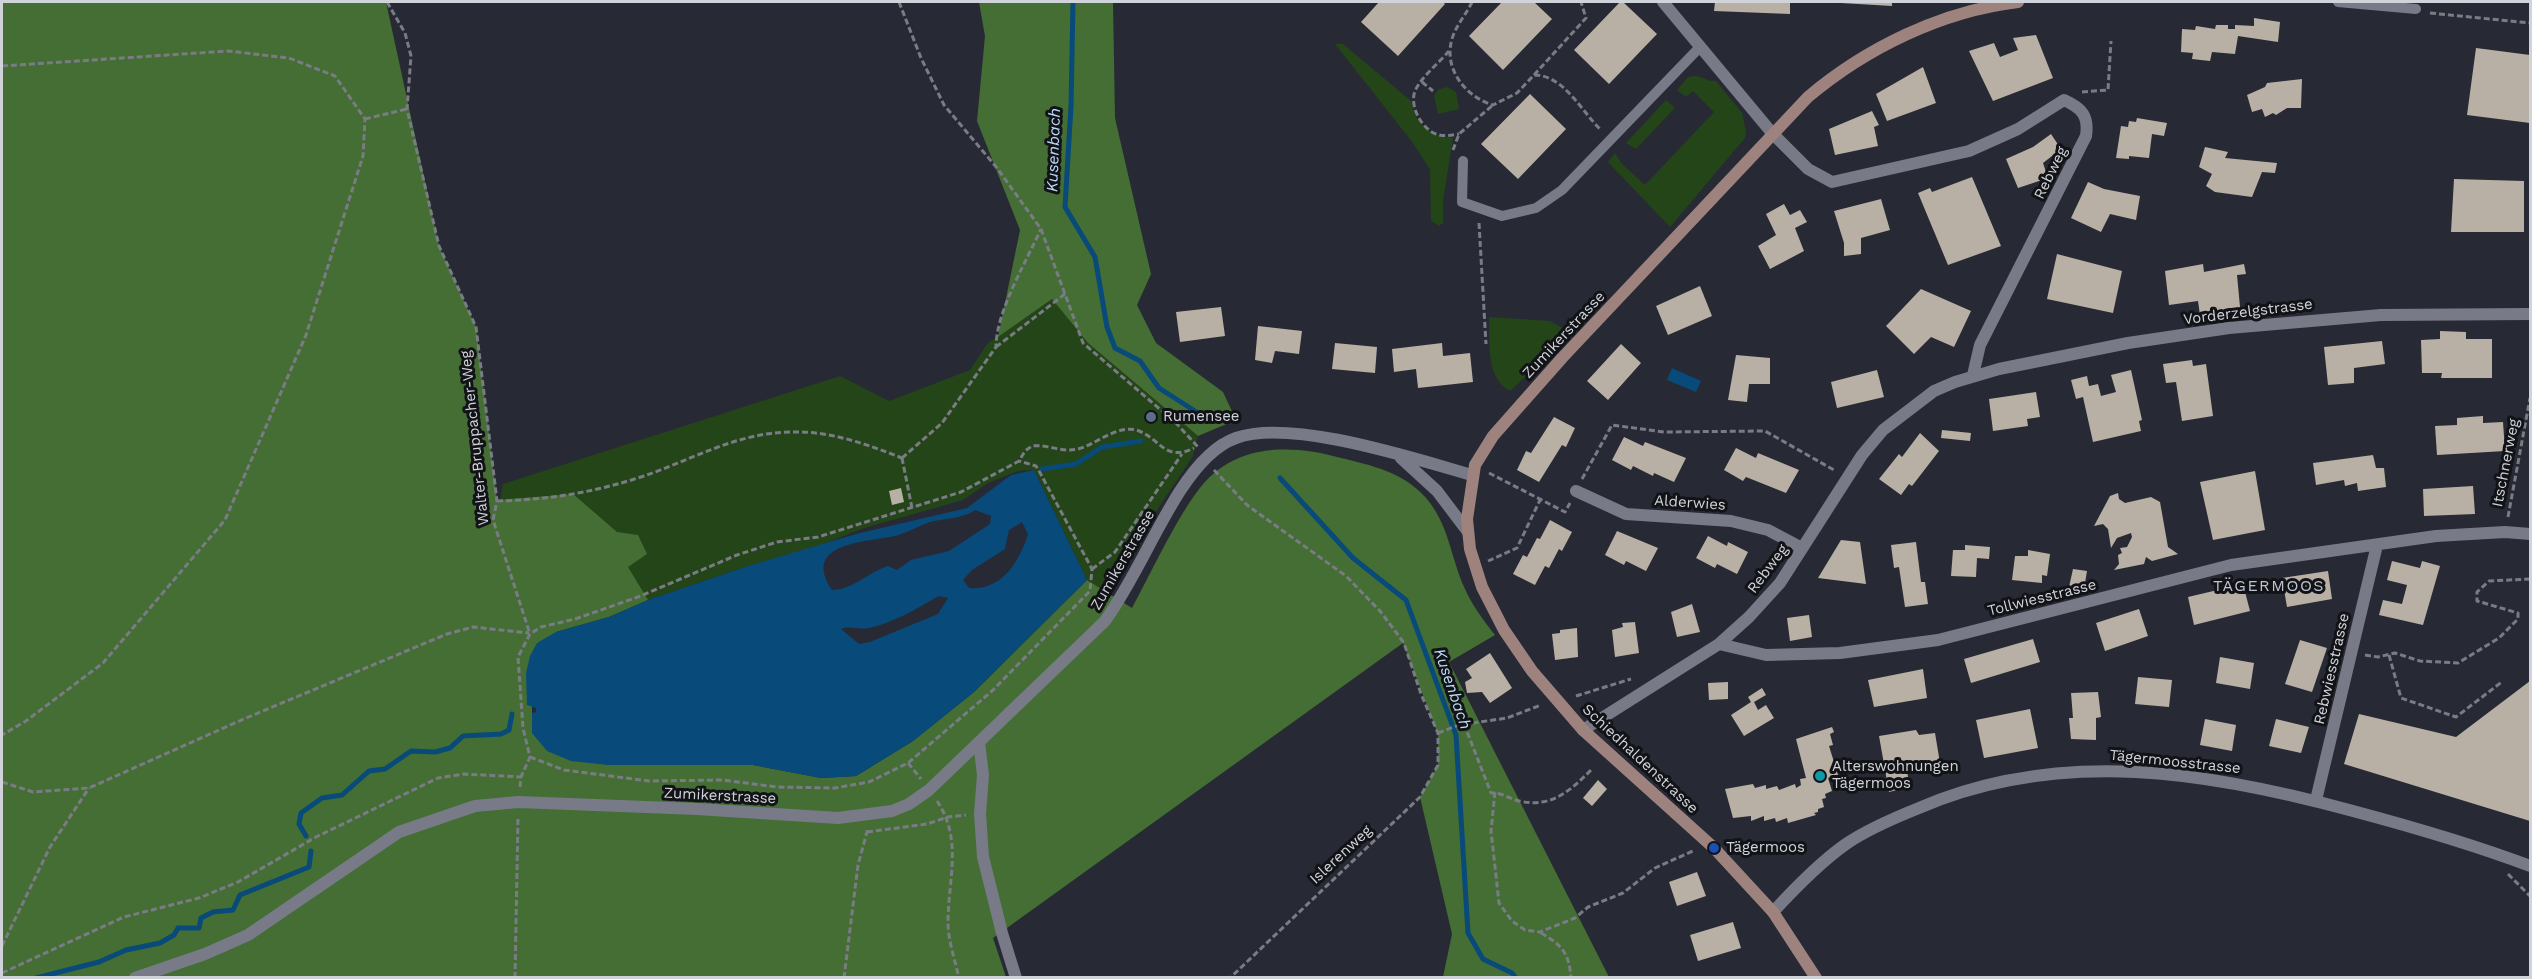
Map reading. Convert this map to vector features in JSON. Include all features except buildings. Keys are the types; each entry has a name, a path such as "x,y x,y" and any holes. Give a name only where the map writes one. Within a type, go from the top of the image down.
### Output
{"main road":[{"name":"Zumikerstrasse","path":"1473,470 1493,436 1562,358 1772,133 1829,80 1881,47 1931,24 2018,2"},
{"name":"Schiedhaldenstrasse","path":"1473,470 1467,511 1474,567 1504,630 1532,671 1582,730 1711,844 1773,912 1816,978"}],"street":[{"path":"1663,2 1772,133 1808,170 1833,182 1969,151 2018,129 2064,100"},
{"name":"Rebweg","path":"1719,644 1749,618 1780,583 1847,478 1883,430 1934,391 1973,375 1980,345 2086,136 2088,122 2084,113 2064,100"},
{"name":"Vorderzelgstrasse","path":"1973,375 2128,343 2272,323 2381,315 2530,314"},
{"name":"Zumikerstrasse","path":"135,978 205,954 248,935 399,832 475,806 518,802 697,808 838,818 892,811 909,804 929,790 1105,621 1120,600 1181,489 1206,458 1233,439 1251,433 1313,437 1473,470"},
{"path":"1395,453 1430,483 1468,532"},
{"name":"Alderwies","path":"1576,491 1626,514 1731,521 1768,530 1802,548"},
{"name":"Tollwiesstrasse","path":"1719,644 1766,656 1840,653 1938,640 2231,565 2436,536 2505,532 2530,534"},
{"name":"Rebwiesstrasse","path":"2316,800 2377,545"},
{"path":"1582,730 1719,644"},
{"path":"979,742 983,775 980,814 983,857 1016,978"},
{"name":"Tägermoosstrasse","path":"1773,912 1808,875 1846,844 1887,821 1975,787 2026,776 2070,770 2164,773 2245,784 2316,800 2429,831 2530,866"}],"lane":[{"path":"2338,2 2416,9"},
{"path":"1463,161 1461,202 1502,216 1536,208 1563,190 1699,48"}],"path":[{"name":"Walter-Bruppacher-Weg","path":"387,2 405,33 411,56 407,109 439,246 476,327 497,501 493,520 530,634"},
{"path":"899,2 921,58 944,105 997,168 1041,229 1083,344 1176,423 1197,447 1182,454 1114,552 1092,569"},
{"path":"1459,134 1438,135 1423,124 1414,102 1415,92 1449,51 1458,24 1472,2"},
{"path":"1453,151 1459,134 1493,105 1517,93 1586,18 1581,2"},
{"path":"2416,9 2432,14 2530,23"},
{"path":"2064,100 2086,90 2108,90 2111,41"},
{"path":"2,66 228,51 290,58 335,76 365,119 363,156 306,335 225,520 103,663 26,721 2,735"},
{"path":"1449,51 1456,74 1468,93 1493,105"},
{"path":"1534,75 1545,75 1554,80 1611,140"},
{"path":"1422,82 1433,91"},
{"path":"365,119 407,109"},
{"path":"1479,208 1486,344"},
{"path":"996,347 996,335 1007,305 1041,229"},
{"path":"902,458 942,423 996,347 1065,294"},
{"name":"Itschnerweg","path":"2505,532 2517,479 2530,398"},
{"path":"1583,478 1612,425 1664,432 1765,431 1847,478"},
{"path":"515,978 518,802 521,777 530,758 523,728 518,657 530,634 541,627 575,619 638,597 757,548 777,542 818,537 961,492 1019,461 1025,451 1032,446 1065,451 1081,448 1111,434 1137,430 1160,447 1182,454"},
{"path":"497,501 533,500 606,488 647,475 705,450 766,434 811,432 846,438 902,458"},
{"path":"902,458 912,508"},
{"path":"1206,458 1219,478 1247,505 1346,576 1380,611 1404,643 1420,694 1438,734 1462,725 1508,718 1543,705"},
{"path":"530,758 564,770 604,777 649,781 723,780 777,786 835,788 869,782 908,763 993,691 1090,591 1092,569 1036,466 1019,461"},
{"path":"1473,470 1565,512"},
{"path":"1474,567 1517,548 1540,500"},
{"path":"2352,652 2378,657 2396,653 2420,661 2458,663 2499,638 2518,619 2518,613 2477,601 2477,592 2489,581 2530,579"},
{"path":"2,782 33,792 89,788 246,718 447,634 473,627 530,634"},
{"path":"2389,655 2401,698 2456,717 2503,681"},
{"path":"1576,696 1611,687 1639,676 1658,681"},
{"path":"1462,725 1491,793 1495,792 1517,801 1550,802 1564,795 1591,770"},
{"name":"Islerenweg","path":"1230,978 1420,797 1438,765 1438,734"},
{"path":"2,973 124,917 199,898 238,882 316,837 438,778 464,774 521,777"},
{"path":"2,946 50,847 89,788"},
{"path":"1495,792 1491,831 1499,903 1512,921 1525,930 1540,932 1562,946 1569,961 1571,978"},
{"path":"844,978 856,876 870,815"},
{"path":"867,832 927,824 948,817 952,852 947,925 959,978"},
{"path":"1540,932 1575,918 1587,907 1623,893 1655,868 1711,844"}],"green space":[{"path":"2,2 386,2 439,246 476,327 497,500 573,494 617,532 638,535 647,554 628,567 648,600 609,617 556,632 532,707 532,733 753,765 821,778 856,776 913,741 974,692 1087,580 1132,608 1169,537 1191,501 1212,475 1226,465 1257,452 1274,450 1324,454 1376,467 1398,476 1418,489 1440,519 1468,595 1495,635 1449,662 1609,977 1443,977 1452,934 1420,797 1438,765 1438,734 1403,643 993,938 1006,977 2,978"},
{"path":"979,2 1113,2 1115,118 1151,274 1137,305 1156,343 1223,392 1236,420 1198,436 1088,343 1052,299 998,337 1020,230 977,121 985,36"},
{"path":"1335,44 1343,44 1411,101 1416,117 1425,128 1453,138 1443,201 1443,223 1439,226 1431,221 1430,170 1413,143"},
{"path":"1693,76 1716,81 1742,113 1746,131 1745,138 1670,227 1608,162 1615,153 1622,164 1645,185 1714,112 1693,91 1686,97 1677,90 1687,78"},
{"path":"1447,87 1456,92 1459,109 1438,114 1434,96 1438,90"},
{"path":"1666,100 1674,107 1673,110 1636,149 1626,143"},
{"path":"1052,299 1088,343 1198,436 1193,456 1153,516 1109,595 1087,580 1034,470 1018,471 988,483 963,500 861,529 809,550 748,566 648,600 609,617 496,521 503,484 840,376 889,401 970,370 987,344"},
{"path":"1489,317 1550,321 1572,333 1510,391 1496,377 1490,358"}],"water":[{"path":"1672,368 1701,381 1696,392 1667,380"},
{"path":"1034,470 1087,580 974,692 913,741 856,776 821,778 753,765 608,765 571,761 547,751 532,733 532,713 536,712 536,708 527,705 526,673 530,656 537,643 556,632 609,617 648,600 748,566 856,534 967,508 1011,475","holes":["975,510 991,516 990,524 949,551 911,560 897,570 888,566 839,589 832,590 824,574 825,562 831,553 841,547 895,536 930,522 959,517","1022,522 1028,534 1014,565 999,580 990,585 969,588 963,580 972,570 1005,549 1009,530","939,596 948,598 938,614 870,642 859,644 841,629 878,626 905,615"]}],"waterway":[{"name":"Kusenbach","path":"1073,2 1071,106 1065,207 1095,257 1107,327 1115,348 1140,361 1159,388 1209,420"},
{"path":"1042,469 1076,464 1102,447 1141,441"},
{"name":"Kusenbach","path":"1280,478 1353,558 1406,600 1456,735 1468,933 1483,959 1512,973 1516,978"},
{"path":"306,836 299,824 301,813 322,798 342,795 369,771 385,769 411,751 435,752 450,748 463,736 501,734 509,730 512,714"},
{"path":"36,978 99,962 126,950 160,943 174,935 178,928 199,928 201,918 213,912 233,910 240,895 309,867 311,851"}],"place":[{"name":"Rumensee","path":"1151,417"},
{"name":"Alterswohnungen Tägermoos","path":"1820,776"},
{"name":"Tägermoos","path":"1714,848"}],"district":[{"name":"TÄGERMOOS","path":"2269,586"}]}
